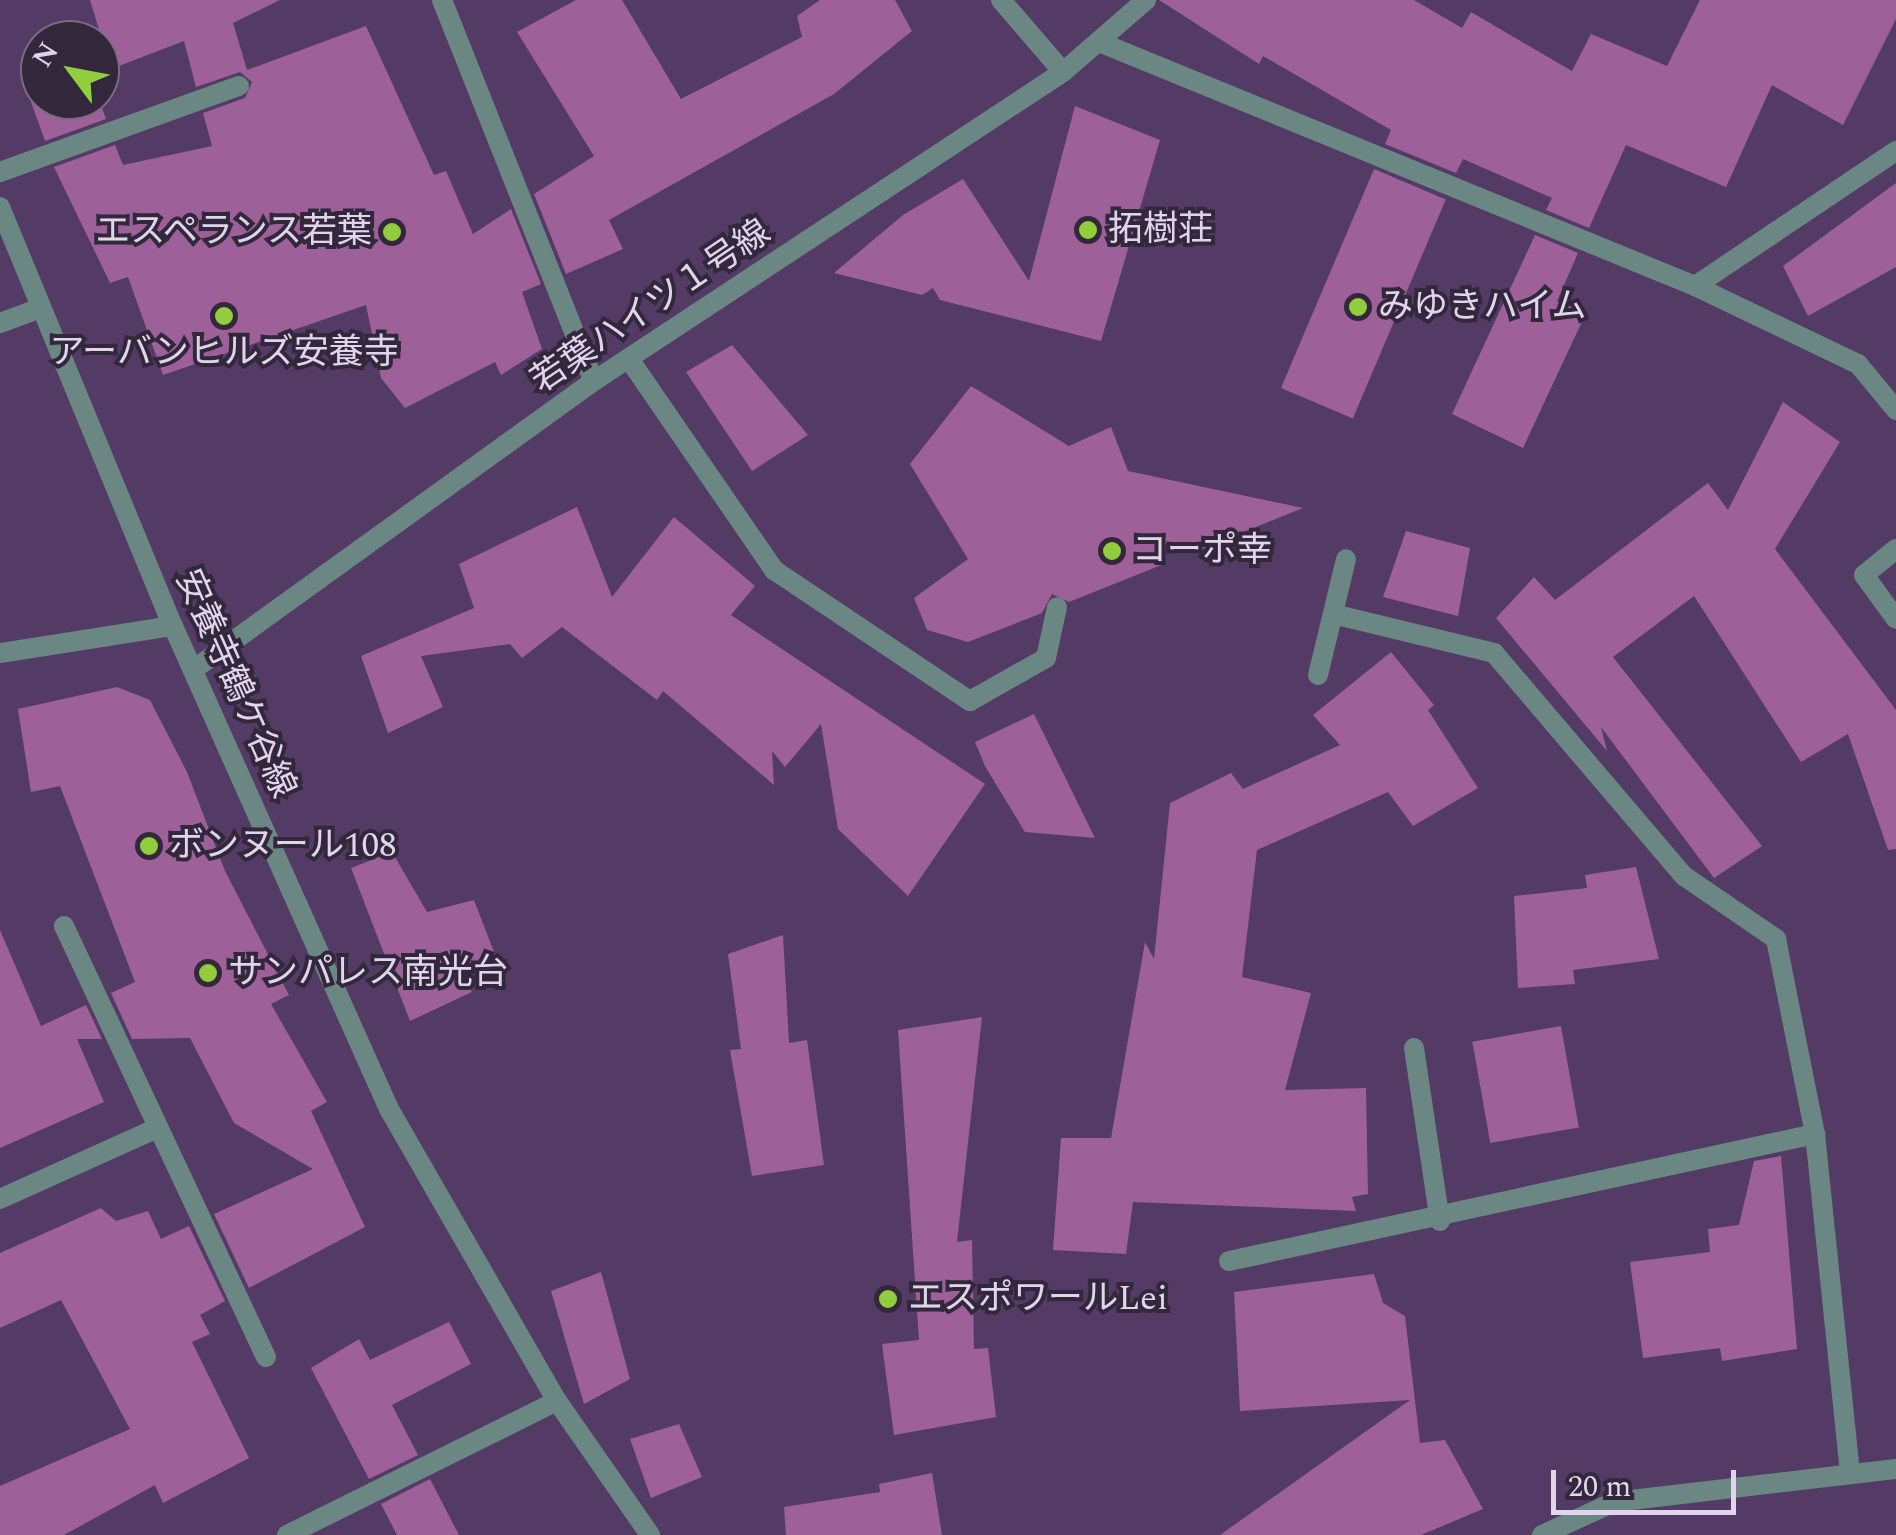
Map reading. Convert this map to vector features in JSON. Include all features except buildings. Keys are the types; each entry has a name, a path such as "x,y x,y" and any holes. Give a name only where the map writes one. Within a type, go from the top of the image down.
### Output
{"street":[{"path":"442,0 594,381"},
{"path":"1001,0 1062,72"},
{"name":"若葉ハイツ１号線","path":"193,670 594,381 1062,72 1146,0"},
{"path":"1100,42 1695,286 1858,364 1896,410"},
{"path":"0,172 238,86"},
{"path":"1695,286 1896,151"},
{"name":"安養寺鶴ケ谷線","path":"0,207 38,310 174,626 389,1109 557,1401 650,1535"},
{"path":"0,323 38,310"},
{"path":"629,358 774,570 970,701 1046,658 1057,607"},
{"path":"1896,550 1864,575 1896,619"},
{"path":"1318,675 1346,559"},
{"path":"1334,614 1494,653 1684,876 1776,939 1816,1134 1850,1471"},
{"path":"0,653 174,626"},
{"path":"64,926 155,1129 266,1356"},
{"path":"1414,1048 1440,1221"},
{"path":"0,1199 155,1129"},
{"path":"1229,1261 1440,1221 1816,1134"},
{"path":"287,1535 557,1401"},
{"path":"1542,1535 1614,1502 1850,1471 1896,1469"}],"place":[{"name":"拓樹荘","path":"1088,230"},
{"name":"エスペランス若葉","path":"392,232"},
{"name":"みゆきハイム","path":"1358,307"},
{"name":"アーバンヒルズ安養寺","path":"224,316"},
{"name":"コーポ幸","path":"1112,551"},
{"name":"ボンヌール108","path":"149,846"},
{"name":"サンパレス南光台","path":"208,973"},
{"name":"エスポワールLei","path":"888,1299"}]}
